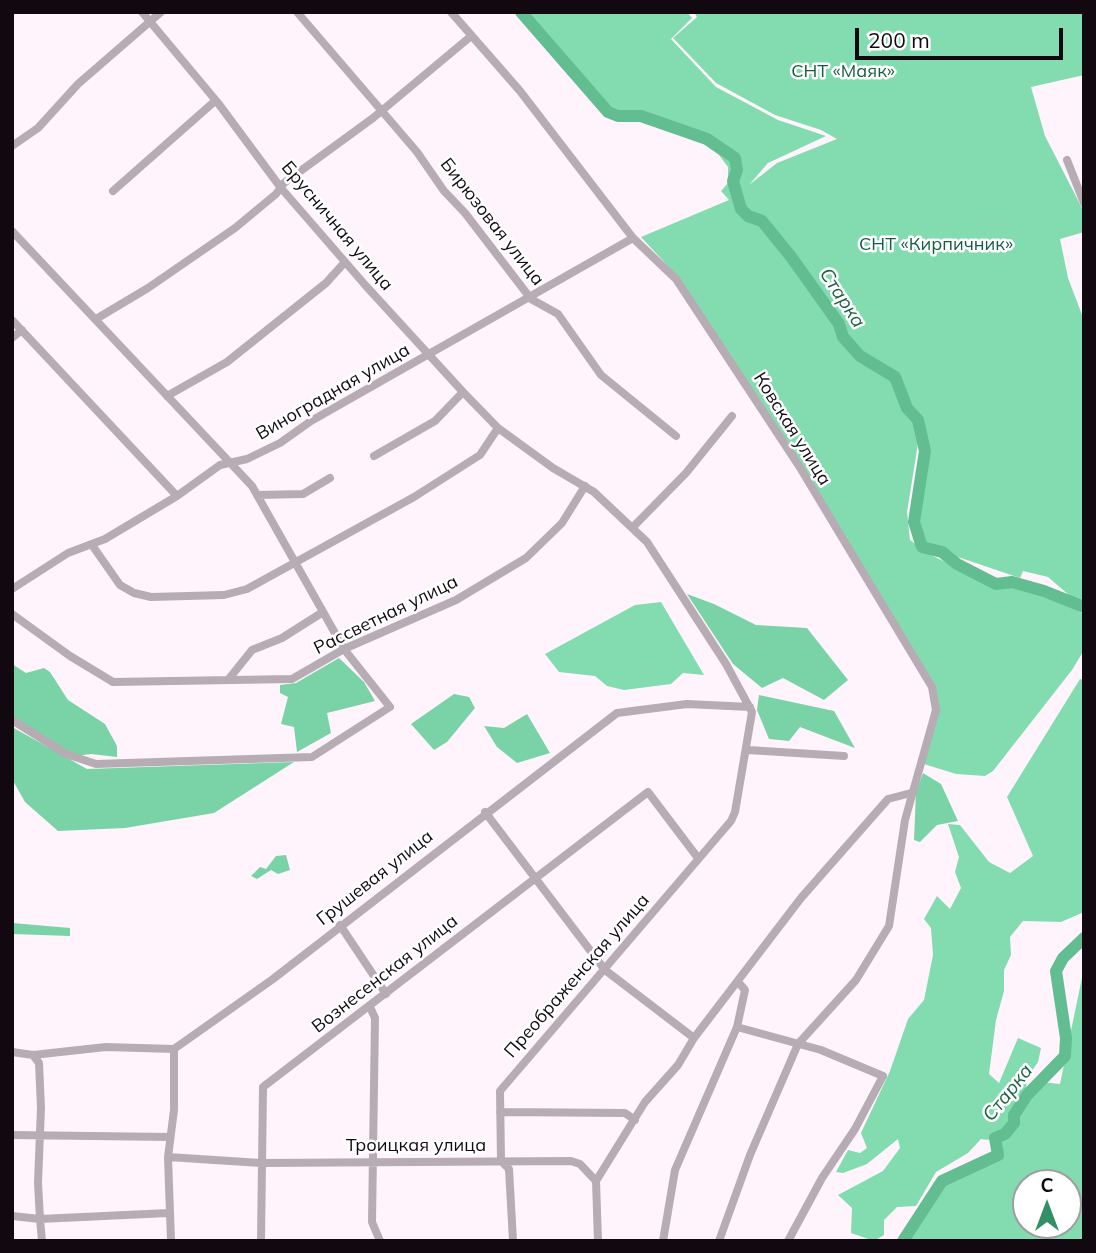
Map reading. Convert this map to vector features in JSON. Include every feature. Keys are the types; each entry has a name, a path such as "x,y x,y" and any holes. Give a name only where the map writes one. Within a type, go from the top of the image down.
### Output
{"street":[{"name":"Брусничная улица","path":"142,12 215,100 281,188 463,392 498,428 522,447 585,486 633,527 660,560 750,707"},
{"path":"12,146 38,128 78,84 161,12"},
{"name":"Бирюзовая улица","path":"297,12 418,152 444,191 466,213 531,299 558,314 601,375 676,436"},
{"name":"Ковская улица","path":"451,12 470,37 520,91 633,238 676,279 799,466 932,687 936,710 911,793 888,926 856,979 798,1044"},
{"path":"96,319 148,288 235,228 470,37"},
{"path":"113,191 215,100"},
{"path":"1067,160 1084,203"},
{"path":"12,232 231,462 257,495 344,649 390,707 312,757 96,764 66,754 12,719"},
{"name":"Виноградная улица","path":"12,589 68,553 92,544 177,496 220,466 247,459 280,443 311,421 531,299 633,238"},
{"path":"167,396 227,362 326,283 345,262"},
{"path":"12,320 177,496"},
{"path":"12,338 22,330"},
{"path":"374,456 435,421 463,392"},
{"path":"633,527 686,473 732,416"},
{"path":"92,544 120,585 151,597 223,595 247,589 414,497 480,455 498,428"},
{"path":"257,495 303,494 330,478"},
{"name":"Рассветная улица","path":"12,614 70,656 113,682 292,679 344,649 456,600 526,558 562,523 585,486"},
{"path":"228,680 252,650 282,638 323,612"},
{"name":"Грушевая улица","path":"174,1049 273,979 485,812 617,713 687,704 750,707"},
{"name":"Преображенская улица","path":"513,1241 509,1169 501,1161 500,1091 605,971 736,811 752,724 750,707"},
{"path":"748,750 845,756"},
{"name":"Вознесенская улица","path":"261,1241 263,1087 648,792 698,858"},
{"path":"598,1241 596,1181 645,1102 678,1065 694,1038 801,898 888,799 911,793"},
{"path":"485,812 605,971 694,1038"},
{"path":"340,925 386,994"},
{"path":"663,1241 675,1170 737,1027 745,990 738,982"},
{"path":"370,1007 375,1018 372,1222 380,1241"},
{"path":"737,1027 821,1050 883,1076 788,1241"},
{"path":"719,1241 750,1155 798,1044"},
{"path":"12,1052 33,1055 106,1047 174,1049 174,1110 168,1157 171,1241"},
{"path":"33,1055 39,1067 42,1241"},
{"path":"500,1112 625,1113 635,1120"},
{"path":"12,1135 170,1137"},
{"name":"Троицкая улица","path":"168,1157 261,1163 571,1161 580,1164 596,1181"},
{"path":"12,1216 40,1219 168,1213"}],"green space":[{"path":"527,12 687,12 692,18 671,39 716,87 778,120 826,136 768,163 749,185 777,163 837,139 821,130 775,115 716,83 673,38 697,17 694,12 1084,12 1084,75 1031,87 1045,136 1083,210 1084,219 1084,232 1060,239 1068,278 1084,320 1084,608 1048,577 1023,571 1020,578 958,557 957,564 942,552 922,547 914,522 925,451 922,431 918,420 907,408 895,377 884,373 893,378 905,409 916,420 920,431 907,512 910,540 927,553 995,587 1012,585 1071,605 1084,615 1084,650 1072,670 993,771 985,776 956,774 924,764 938,711 935,685 794,453 680,279 641,237 729,200 721,191 728,183 728,167 719,155 698,140 658,128 656,121 641,114 618,114 609,110 551,47"},
{"path":"687,594 756,625 807,628 848,680 824,700 783,678 762,688 733,664"},
{"path":"661,602 704,675 683,673 671,684 624,690 607,686 595,676 559,672 545,654 635,605"},
{"path":"339,658 364,682 375,701 327,713 331,733 297,752 294,727 281,724 288,697 280,693 280,685 296,683"},
{"path":"12,664 26,673 44,668 50,672 68,700 105,724 117,746 117,757 91,754 75,756 12,716"},
{"path":"1080,679 1084,680 1084,912 1061,922 1023,921 1010,937 1011,955 1004,970 1004,991 996,1020 989,1074 999,1083 1018,1038 1041,1048 1038,1062 1027,1078 1026,1090 1010,1115 1012,1121 1002,1131 988,1140 981,1139 968,1153 936,1172 916,1206 897,1207 884,1220 884,1235 874,1241 851,1233 852,1208 838,1195 883,1171 900,1148 898,1139 867,1164 843,1173 836,1172 848,1150 860,1153 867,1148 861,1133 890,1071 908,1019 924,1000 933,955 931,928 924,919 937,896 950,909 961,888 955,872 959,857 948,824 960,825 989,862 1010,873 1033,856 1007,797"},
{"path":"454,694 469,697 475,708 447,742 434,750 411,724"},
{"path":"759,695 834,711 855,748 800,727 789,741 769,739 757,710"},
{"path":"527,714 550,753 517,763 497,747 484,726 504,728"},
{"path":"12,727 87,769 294,762 214,813 125,828 58,831 25,802 12,779"},
{"path":"923,773 941,784 958,821 937,825 920,842 914,840 916,792"},
{"path":"286,855 290,870 278,874 271,870 257,879 251,876 260,867 266,869 276,856"},
{"path":"12,923 70,928 70,936 12,934"},
{"path":"1084,968 1084,1241 906,1241 942,1181 998,1155 995,1138 1005,1134 1014,1123 1014,1115 1027,1095 1041,1082 1060,1084"}],"waterway":[{"name":"Старка","path":"521,12 608,112 618,116 641,116 707,139 735,158 737,170 733,181 741,209 748,216 762,221 792,258 839,324 843,337 860,356 895,377 907,408 918,420 925,451 914,522 922,547 942,552 957,564 996,584 1012,582 1084,607"},
{"name":"Старка","path":"903,1241 942,1181 998,1155 995,1138 1005,1134 1014,1123 1014,1115 1027,1095 1065,1056 1066,1038 1056,971 1063,958 1084,938"}],"park label":[{"name":"СНТ «Маяк»","path":"843,72"},
{"name":"СНТ «Кирпичник»","path":"936,245"}]}
